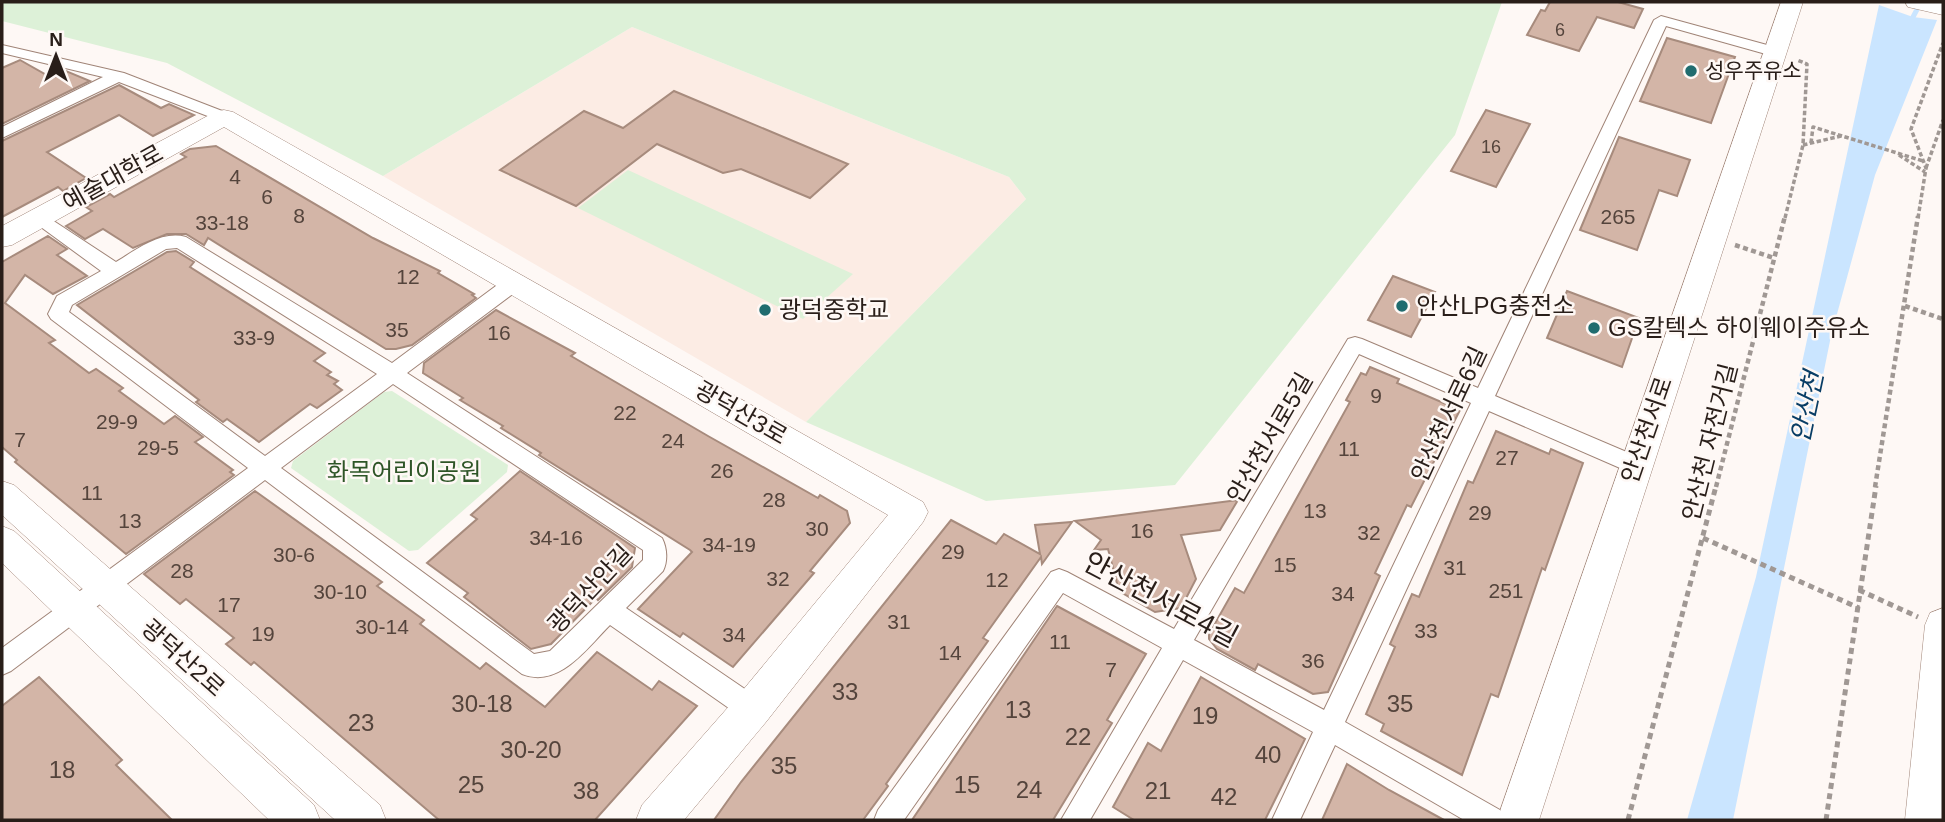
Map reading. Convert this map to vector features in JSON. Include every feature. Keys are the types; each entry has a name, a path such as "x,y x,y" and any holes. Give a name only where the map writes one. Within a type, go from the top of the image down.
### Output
{"street":[{"name":"안산천서로","path":"1518,820 1635,465 1714,238 1773,51 1793,2"},
{"path":"1916,2 1943,9"},
{"name":"안산천서로6길","path":"1286,820 1661,20 1773,51"},
{"path":"2,48 118,76 224,117"},
{"path":"2,63 24,53"},
{"path":"2,133 118,76"},
{"name":"예술대학로","path":"2,238 224,117"},
{"name":"광덕산3로","path":"224,117 911,512 752,709 657,820"},
{"path":"40,218 115,271"},
{"name":"광덕산안길","path":"180,242 392,373 654,545 654,564 556,662 531,666 58,314 64,301 161,244 180,242"},
{"path":"2,663 515,282"},
{"name":"안산천서로5길","path":"1075,820 1355,344 1635,465"},
{"name":"광덕산2로","path":"2,495 89,598 299,820"},
{"name":"광덕산2로","path":"2,541 89,598 365,820"},
{"name":"안산천서로4길","path":"888,820 1059,579 1331,728 1490,820"},
{"path":"609,610 752,709"},
{"path":"1926,820 1943,627"}],"path":[{"path":"1926,170 1911,129 1943,43"},
{"name":"안산천 자전거길","path":"1628,820 1803,145 1807,64 1773,51"},
{"path":"1826,820 1859,590 1926,170 1943,120"},
{"path":"1811,143 1813,127 1923,161"},
{"path":"1803,145 1841,136"},
{"path":"1892,151 1926,170"},
{"path":"1714,238 1774,258"},
{"path":"1905,306 1943,318"},
{"path":"1703,538 1858,608"},
{"path":"1859,590 1943,627"}],"shaded area":[{"name":"광덕중학교","path":"632,27 1009,177 1026,199 806,422 383,176"}],"green space":[{"path":"2,2 1502,2 1455,135 1175,485 986,501 806,422 1026,199 1009,177 632,27 383,176 167,63 2,21"},
{"path":"628,170 853,274 803,319 578,208"},
{"name":"화목어린이공원","path":"392,391 508,465 507,472 418,550 409,551 291,468 293,461 384,392"}],"water":[{"path":"1879,5 1913,17 1937,20 1875,175 1831,336 1733,820 1687,820 1756,577"}],"building":[{"path":"1550,2 1618,2 1643,9 1634,28 1597,17 1579,51 1527,35 1541,10 1545,11"},
{"name":"성우주유소","path":"1667,38 1735,57 1711,123 1640,101"},
{"path":"20,60 52,78 66,71 90,81 2,124 2,68"},
{"path":"119,85 161,108 169,104 194,115 153,136 119,115 47,152 86,178 63,191 58,187 2,217 2,141"},
{"path":"674,91 848,164 810,198 741,169 723,173 657,144 576,206 500,170 584,111 623,128"},
{"path":"1486,110 1530,124 1496,187 1451,171"},
{"path":"1619,137 1690,160 1677,196 1659,190 1637,250 1580,230"},
{"path":"216,146 373,238 440,271 438,273 474,294 472,295 476,298 412,345 386,349 208,238 204,245 186,234 167,234 133,248 103,229 85,239 66,226 92,211 86,207 110,194 114,197 186,157 181,154 190,149"},
{"path":"48,236 67,249 57,255 87,276 53,294 25,275 5,303 55,340 49,343 89,373 96,369 123,388 119,391 164,424 175,416 203,437 195,442 233,470 230,472 234,475 126,554 15,462 17,460 2,447 2,262"},
{"path":"176,251 194,262 190,267 325,353 314,361 331,372 327,375 338,381 334,384 342,390 317,408 310,404 259,442 227,419 223,422 196,402 199,400 77,305 167,252"},
{"name":"안산LPG충전소","path":"1393,276 1435,292 1411,337 1368,320"},
{"name":"GS칼텍스 하이웨이주유소","path":"1567,291 1639,318 1622,367 1547,338"},
{"path":"496,310 575,353 571,356 708,436 818,498 820,495 847,511 850,523 810,571 814,573 733,667 683,633 680,637 638,609 692,552 690,550 539,455 541,453 501,428 503,426 423,373 424,363"},
{"path":"1370,367 1399,379 1397,383 1460,410 1411,507 1407,505 1375,573 1380,576 1328,692 1313,694 1258,664 1255,670 1217,649 1209,639 1209,634 1235,588 1244,593 1350,402 1346,400 1361,373 1366,375"},
{"path":"1496,431 1549,454 1551,449 1583,463 1545,570 1542,568 1498,697 1491,694 1462,775 1381,731 1384,724 1366,714 1395,647 1390,644 1412,594 1419,597 1468,481 1473,483"},
{"path":"520,471 635,548 632,567 598,600 596,598 551,644 531,649 464,597 468,593 427,563 477,519 471,515"},
{"path":"255,491 382,582 377,586 424,620 420,624 480,669 486,663 545,707 597,652 652,690 659,681 697,706 595,820 439,820 254,662 251,665 226,644 234,638 186,599 180,604 144,574"},
{"path":"1238,500 1220,530 1181,535 1196,579 1181,608 1155,612 1119,591 1108,549 1094,550 1101,540 1075,521"},
{"path":"951,520 996,544 1004,534 1040,554 1035,525 1072,522 1042,564 1041,557 983,638 988,641 863,820 714,820 741,782"},
{"path":"1057,606 1146,654 1107,720 1112,723 1053,820 912,820"},
{"path":"39,677 122,760 116,765 172,820 2,820 2,706"},
{"path":"1201,677 1305,739 1265,820 1134,820 1113,807 1148,743 1161,751"},
{"path":"1347,764 1389,790 1444,820 1322,820"}],"waterway":[{"name":"안산천","path":"1913,17 1921,2"}],"place":[{"name":"성우주유소","path":"1691,71"},
{"name":"안산LPG충전소","path":"1402,306"},
{"name":"광덕중학교","path":"765,310"},
{"name":"GS칼텍스 하이웨이주유소","path":"1594,328"}]}
